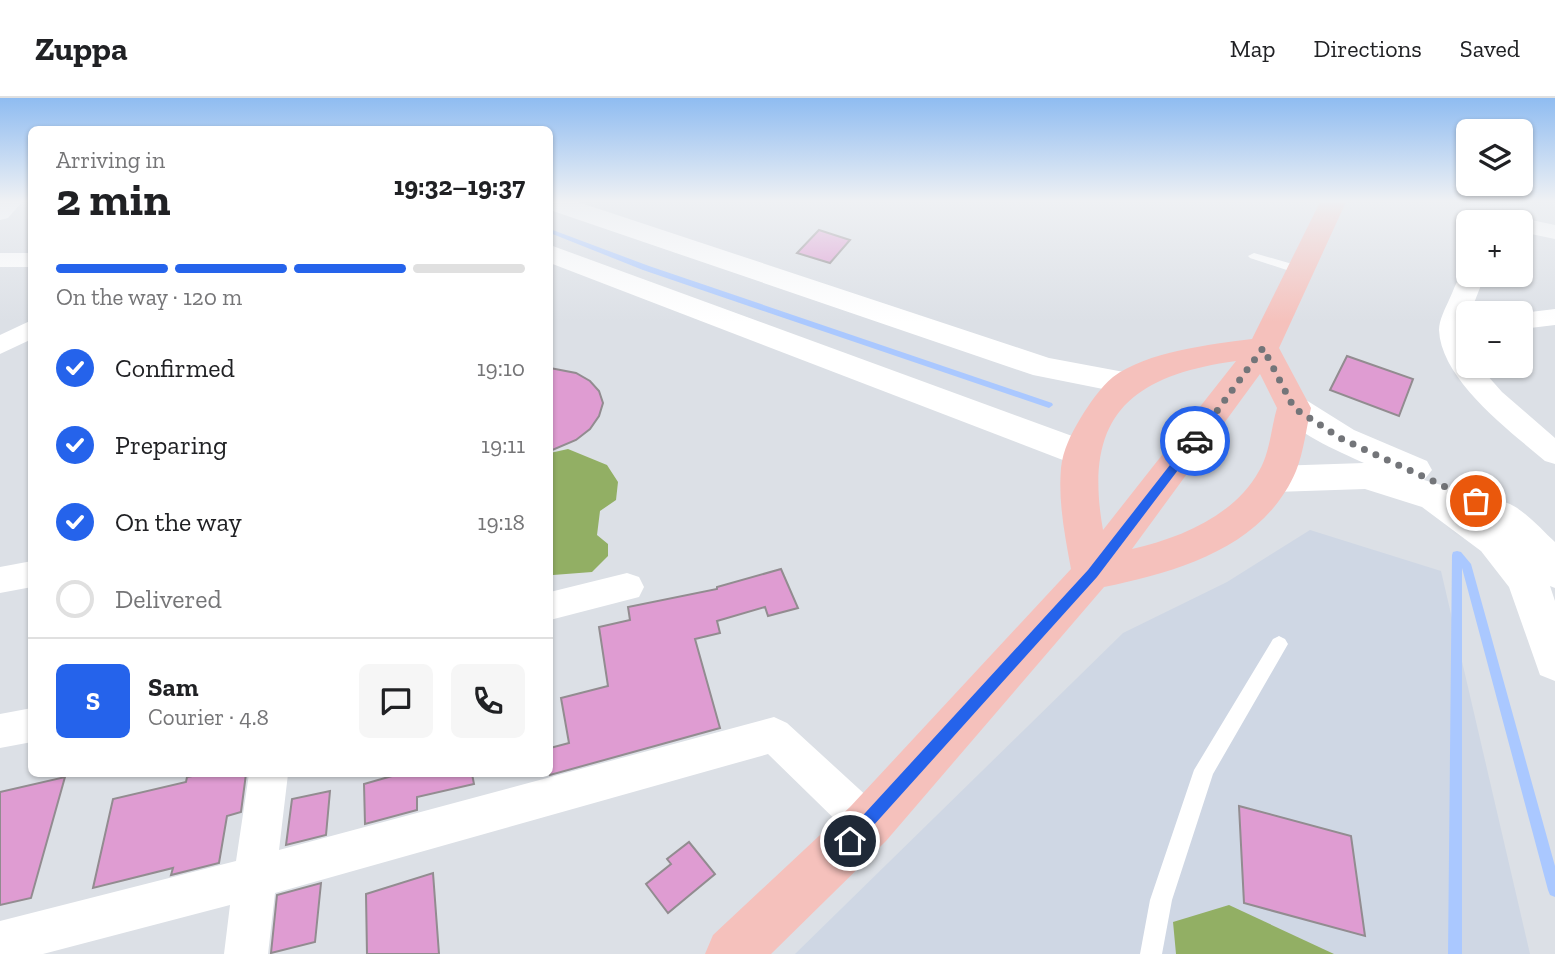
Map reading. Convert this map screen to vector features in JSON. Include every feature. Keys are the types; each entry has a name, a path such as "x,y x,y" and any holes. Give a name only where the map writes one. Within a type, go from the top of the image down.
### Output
{"main road":[{"path":"755,942 868,824 1092,573 1263,348 1314,242"},
{"path":"1092,573 1081,514 1081,453 1106,407 1128,383 1218,353 1263,348"},
{"path":"1092,573 1156,561 1214,538 1244,515 1275,479 1294,408 1263,348"}],"street":[{"path":"670,242 1044,368 1128,383"},
{"path":"553,254 1081,453"},
{"path":"0,260 28,260"},
{"path":"1533,320 1555,317"},
{"path":"0,346 28,330"},
{"path":"1479,378 1543,429 1555,454"},
{"path":"1294,408 1342,439 1442,482 1493,510 1527,580 1555,662"},
{"path":"1275,479 1365,476 1435,497 1547,558 1555,572"},
{"path":"0,580 28,574"},
{"path":"553,605 627,587"},
{"path":"0,731 28,726"},
{"path":"0,943 258,877 774,735 868,824"},
{"path":"246,954 258,877 268,777"}],"lane":[{"path":"1254,256 1301,271"},
{"path":"1151,954 1161,900 1203,771 1279,644"}],"shaded area":[{"path":"1310,530 1441,571 1530,954 795,954 1123,633 1227,582"}],"green space":[{"path":"568,449 607,465 618,482 616,500 600,511 597,535 608,544 608,556 592,572 553,575 553,452"},
{"path":"1229,905 1334,954 1176,954 1173,922"}],"building":[{"path":"808,242 848,242 830,263 797,253"},
{"path":"1347,356 1413,379 1399,416 1330,390"},
{"path":"553,369 576,373 590,381 599,391 603,403 599,416 590,429 576,440 553,450"},
{"path":"781,569 798,608 768,616 765,607 717,621 720,633 695,639 720,728 553,774 553,747 569,743 561,698 608,686 599,627 630,620 628,607"},
{"path":"65,777 31,898 0,905 0,792"},
{"path":"187,777 246,777 241,812 227,816 219,863 171,875 173,868 93,888 113,799 186,782"},
{"path":"388,777 473,777 474,784 417,797 417,810 365,824 364,784"},
{"path":"330,791 326,835 286,845 292,799"},
{"path":"1239,806 1351,836 1365,936 1244,903"},
{"path":"689,842 715,874 668,913 646,884 671,864 667,859"},
{"path":"433,873 439,954 367,954 366,894"},
{"path":"321,883 315,942 271,953 277,895"}],"waterway":[{"path":"578,242 646,268 1049,405"},
{"path":"1455,954 1457,555 1466,564 1555,890"}],"way so far":[{"path":"1195,441 1263,348 1294,408 1342,439 1442,482 1476,501"}],"route":[{"path":"850,841 1092,573 1195,441"}]}
